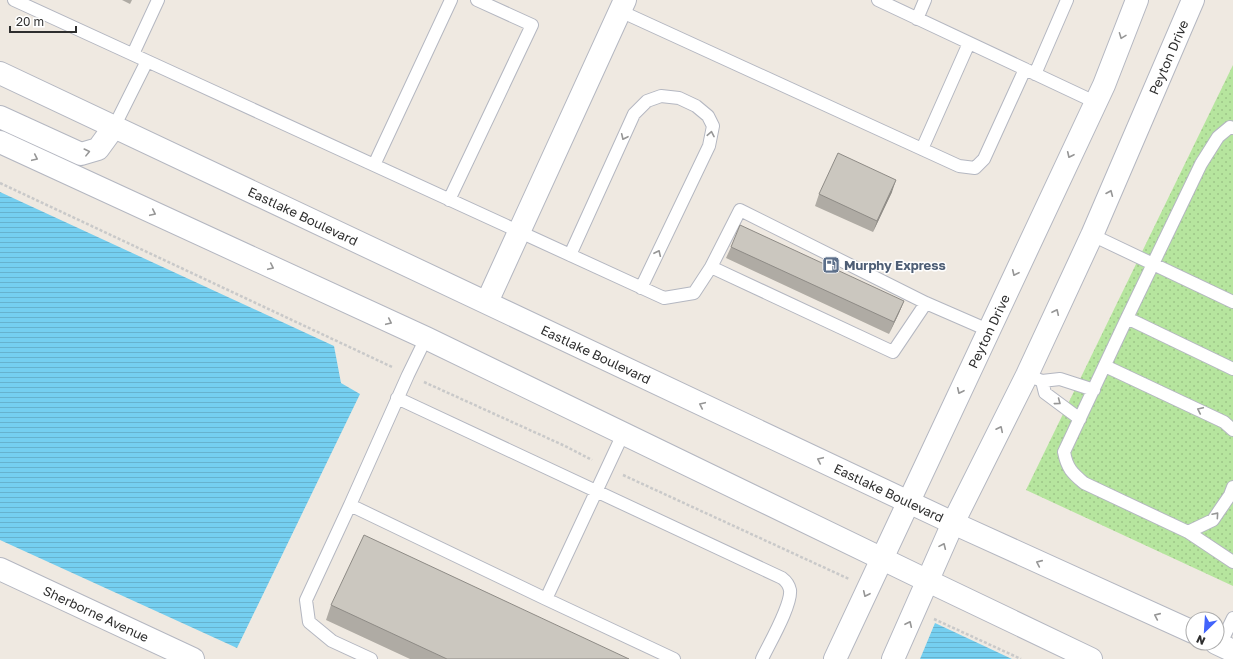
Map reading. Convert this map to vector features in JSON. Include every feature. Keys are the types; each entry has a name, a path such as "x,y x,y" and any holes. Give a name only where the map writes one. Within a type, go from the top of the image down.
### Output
{"main road":[{"name":"Peyton Drive","path":"835,659 1104,85 1136,0"},
{"name":"Peyton Drive","path":"892,659 953,524 1034,378 1092,235 1193,0"},
{"path":"487,302 622,6"},
{"name":"Eastlake Boulevard","path":"0,73 114,128 487,302 953,524 1185,628"},
{"path":"0,117 81,154 98,149 114,128"},
{"path":"0,142 426,338 928,582 1091,659"},
{"name":"Sherborne Avenue","path":"0,569 193,659"}],"lane":[{"path":"14,0 664,298 694,293 712,267 740,210 926,303 988,330"},
{"path":"133,54 158,0"},
{"path":"374,166 451,0"},
{"path":"450,200 532,26 477,0"},
{"path":"878,0 1095,102"},
{"path":"917,19 925,0"},
{"path":"622,6 959,166 975,168 984,159 1067,0"},
{"path":"922,149 970,43"},
{"path":"114,128 147,61"},
{"path":"570,255 634,114 647,101 661,96 679,98 696,106 708,116 713,126 709,146 641,288"},
{"path":"1233,128 1230,127 1218,137 1201,164 1152,264 1064,452 1066,462 1073,474 1084,483 1188,532 1233,562"},
{"path":"1092,235 1233,302"},
{"path":"712,267 893,352 926,303"},
{"path":"1127,318 1233,369"},
{"path":"370,659 332,641 309,622 306,600 397,398 426,338"},
{"path":"1105,366 1224,422 1233,430"},
{"path":"1034,378 1060,379 1094,390"},
{"path":"1034,378 1045,393 1080,419"},
{"path":"397,398 597,490 782,578 788,583 790,591 788,603 762,659"},
{"path":"546,599 623,434"},
{"path":"1188,532 1213,520 1230,495 1233,487"},
{"path":"350,505 674,659"},
{"path":"1225,640 1233,618"}],"path":[{"path":"0,183 385,364"},
{"path":"423,382 565,446 596,462"},
{"path":"624,475 839,574"},
{"path":"937,620 1021,659"}],"green space":[{"path":"1233,65 1233,586 1026,490"}],"water":[{"path":"0,192 334,346 341,383 360,394 237,648 0,540"},
{"path":"935,623 1012,659 920,659"}],"building":[{"path":"838,153 896,180 877,221 819,194"},
{"path":"740,225 904,301 894,322 731,247"},
{"path":"364,535 629,659 447,659 331,605"}],"place":[{"name":"Murphy Express","path":"831,265"}]}
